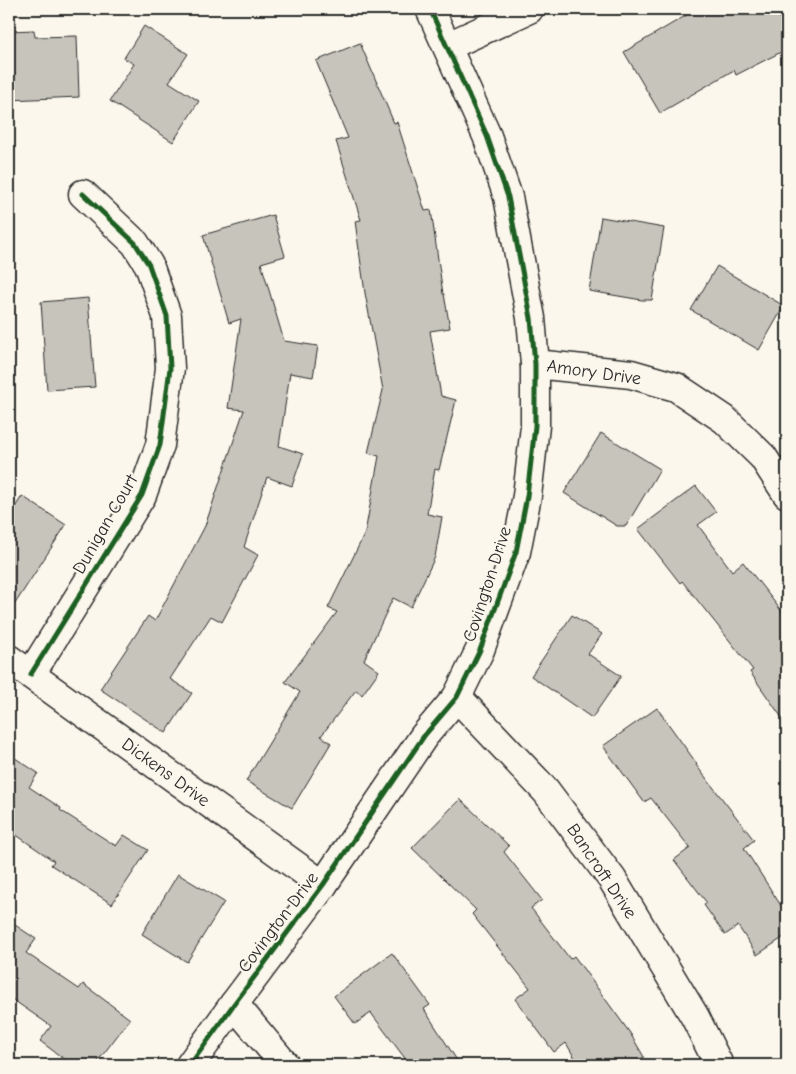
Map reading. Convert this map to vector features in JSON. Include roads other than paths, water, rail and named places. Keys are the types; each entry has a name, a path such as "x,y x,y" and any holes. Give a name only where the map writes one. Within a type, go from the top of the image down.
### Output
{"street":[{"name":"Covington Drive","path":"190,1065 323,885 424,736 457,697 480,650 516,552 527,496 536,426 535,364 531,318 508,197 487,136 430,9"},
{"path":"448,46 529,9"},
{"name":"Dunigan Court","path":"31,674 142,495 160,445 170,368 167,316 150,265 135,243 83,194"},
{"name":"Amory Drive","path":"535,364 631,374 676,387 724,419 763,457 787,494"},
{"name":"Dickens Drive","path":"9,659 323,885"},
{"name":"Bancroft Drive","path":"457,697 546,791 612,880 695,1017 719,1065"},
{"path":"234,1004 285,1065"}]}
